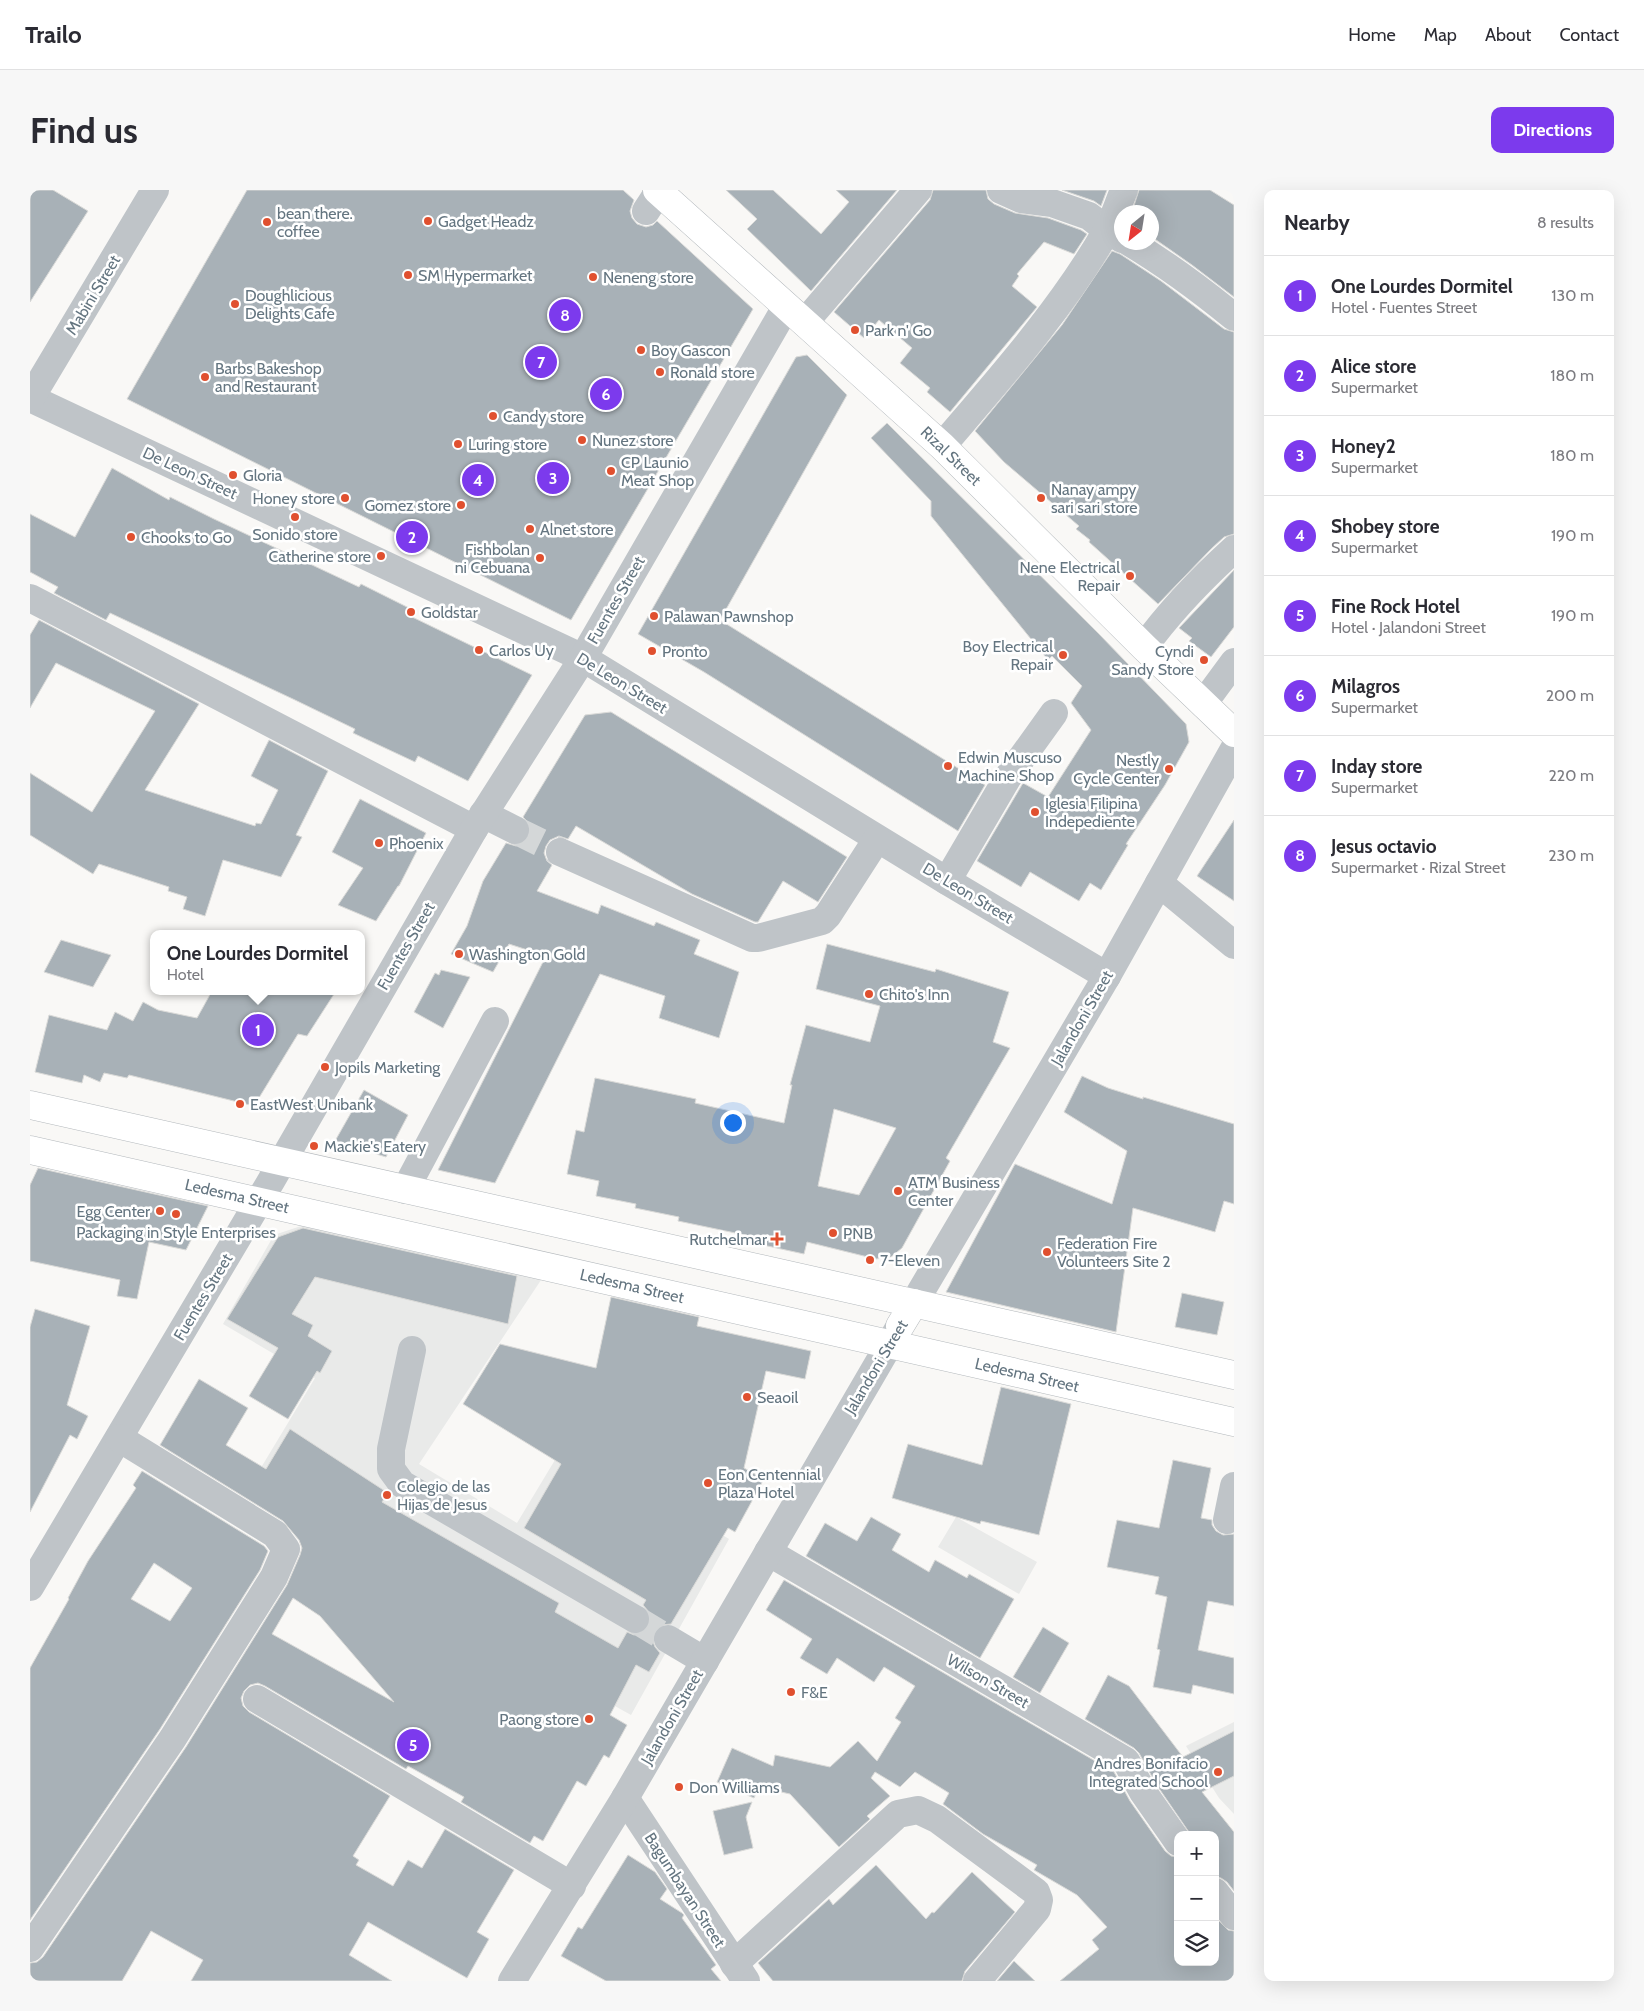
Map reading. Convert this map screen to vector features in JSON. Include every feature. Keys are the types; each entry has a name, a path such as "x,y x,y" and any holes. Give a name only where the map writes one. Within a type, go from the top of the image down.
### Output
{"main road":[{"name":"Rizal Street","path":"648,197 796,315 942,446 1144,648 1234,733"},
{"path":"30,1105 1234,1374"},
{"name":"Ledesma Street","path":"30,1150 259,1201 894,1335 1234,1422"},
{"name":"Jalandoni Street","path":"894,1335 914,1302"}],"street":[{"name":"Mabini Street","path":"30,398 155,190"},
{"name":"Fuentes Street","path":"30,1588 282,1162 478,822 583,658 796,315 918,190"},
{"path":"1001,190 1021,199 1052,203 1090,216 1114,233"},
{"path":"1122,205 1124,190"},
{"path":"942,446 1013,364 1068,290 1114,242"},
{"path":"1140,250 1208,295 1234,317"},
{"name":"De Leon Street","path":"30,398 583,658 877,839 1107,976"},
{"path":"1144,648 1189,593 1234,549"},
{"path":"30,598 478,822 515,830"},
{"path":"1203,704 1234,662"},
{"path":"947,881 1008,778 1054,713"},
{"name":"Jalandoni Street","path":"914,1302 1107,976 1234,748"},
{"path":"560,852 752,938 758,938 822,921 828,915 877,839"},
{"path":"1159,882 1234,945"},
{"path":"405,1190 495,1021"},
{"name":"Jalandoni Street","path":"512,1981 625,1798 894,1335"},
{"path":"412,1350 391,1449 391,1469 402,1484 635,1619"},
{"path":"30,1948 173,1738 274,1577 286,1549 275,1534 120,1438"},
{"path":"1227,1520 1234,1486"},
{"name":"Wilson Street","path":"768,1552 1126,1761 1143,1792 1174,1836"},
{"path":"668,1639 705,1660"},
{"path":"257,1699 572,1886"},
{"name":"Bagumbayan Street","path":"625,1798 740,1973"},
{"path":"740,1973 898,1814 918,1810 937,1819 1036,1892 1039,1900 1037,1909 977,1981"},
{"path":"1219,1897 1234,1916"}],"shaded area":[{"name":"Colegio de las Hijas de Jesus","path":"313,1222 545,1274 419,1464 517,1523 567,1440 729,1539 631,1715 355,1561 367,1537 262,1466 315,1378 223,1324 274,1235"},
{"path":"956,1517 1037,1562 1019,1594 938,1547"},
{"name":"Andres Bonifacio Integrated School","path":"1234,1722 1234,1814 1219,1798 1186,1746"}],"building":[{"path":"30,190 53,190 88,211 30,302"},
{"path":"247,190 623,190 634,200 630,211 632,218 637,224 646,227 653,225 657,221 753,309 571,620 127,399"},
{"path":"726,190 773,190 821,234 849,202 836,190 897,190 811,291 747,229 757,219"},
{"path":"933,190 986,190 988,199 994,204 1015,213 1048,218 1087,234 1074,254 1044,242 1017,274 1019,276 1012,286 1037,307 950,412 927,392 930,388 900,363 912,348 879,320 864,338 834,312 930,200"},
{"path":"1062,190 1107,190 1101,206 1094,201"},
{"path":"1139,190 1210,190 1234,205 1234,297 1159,242 1159,205 1134,205"},
{"path":"1112,251 1120,254 1161,281 1224,329 1234,332 1234,534 1224,537 1158,604 1089,542 1090,540 1076,529 1079,526 1004,462 975,431 1062,325"},
{"path":"807,355 847,395 720,620 985,785 958,831 704,672 638,634 796,357"},
{"path":"887,423 1098,633 1186,724 1189,742 1165,785 1126,844 1128,845 1101,890 1090,883 1079,901 1030,872 1021,887 977,861 1023,783 1048,797 1091,730 1071,703 1082,686 1052,656 1048,660 931,516 931,501 871,438"},
{"path":"112,468 169,500 170,497 359,587 361,584 409,608 406,614 532,675 468,781 418,756 415,762 353,733 355,729 110,613 106,620 54,593 58,587 30,572 30,514 75,537"},
{"path":"1234,570 1234,627 1211,657 1189,641 1192,638 1179,628"},
{"path":"39,620 199,704 145,790 255,826 256,823 261,824 278,790 251,776 269,740 328,771 296,835 302,837 281,877 223,860 205,916 183,909 187,897 168,891 169,887 99,864 93,874 30,835 30,773 92,812 155,711 56,663 30,708 30,635"},
{"path":"611,712 847,857 818,902 783,881 758,922 755,922 692,894 576,826 568,839 559,836 550,840 544,853 547,861 552,865 537,891 598,914 601,905 654,926 656,922 700,940 694,954 739,972 719,1038 659,1018 665,996 600,974 495,1183 438,1170 546,956 509,944 493,972 451,954 467,926 483,881 506,843 516,846 523,843 529,837 530,829 528,822 523,817 585,715"},
{"name":"Phoenix","path":"360,799 426,833 399,886 376,921 338,905 363,868 332,852"},
{"path":"1234,820 1234,901 1197,876"},
{"path":"61,940 111,955 93,987 44,972"},
{"path":"827,944 935,972 936,969 1009,992 993,1042 1010,1048 946,1158 950,1161 902,1248 891,1257 876,1259 807,1242 804,1254 763,1245 764,1239 678,1221 679,1217 635,1208 636,1204 596,1196 599,1181 567,1174 576,1130 584,1132 595,1078 696,1099 695,1103 784,1123 792,1085 790,1085 806,1025 870,1042 880,1006 816,989","holes":["834,1109 896,1128 859,1195 818,1186"]},
{"path":"441,970 470,977 443,1028 414,1012 435,973 439,975"},
{"path":"210,995 333,995 307,1036 298,1034 254,1106 129,1075 127,1078 104,1073 100,1082 84,1075 82,1083 35,1072 49,1015 107,1030 115,1012 133,1021 143,1002 158,1010 197,1018"},
{"path":"1082,1076 1108,1088 1234,1124 1234,1204 1224,1201 1215,1232 1133,1208 1116,1332 946,1292 1015,1164 1112,1204 1127,1151 1064,1112"},
{"path":"364,1090 408,1115 386,1157 335,1141"},
{"path":"38,1168 208,1206 186,1250 149,1242 137,1299 117,1296 120,1280 30,1261 30,1185"},
{"path":"303,1228 517,1276 508,1324 315,1277 292,1314 313,1325 308,1336 332,1351 320,1373 317,1371 288,1419 249,1396 278,1348 227,1319 278,1237"},
{"path":"1182,1293 1224,1302 1217,1335 1175,1327"},
{"path":"611,1297 699,1317 697,1326 811,1351 805,1379 766,1371 744,1468 764,1479 735,1532 728,1528 671,1624 661,1625 655,1631 652,1639 660,1653 649,1672 636,1665 610,1715 627,1725 609,1758 604,1755 586,1786 577,1781 543,1841 534,1836 530,1843 461,1802 464,1797 408,1766 406,1769 265,1686 258,1683 250,1685 244,1691 241,1698 243,1706 249,1712 390,1796 353,1856 359,1860 356,1865 393,1886 408,1860 422,1868 445,1829 514,1870 477,1932 489,1939 467,1978 368,1922 349,1955 392,1981 191,1981 203,1960 151,1931 122,1981 30,1981 30,1963 37,1962 43,1957 186,1747 287,1585 302,1548 299,1540 283,1521 160,1445 199,1379 248,1408 226,1445 266,1469 290,1429 388,1493 382,1502 559,1603 555,1612 618,1648 627,1632 634,1635 642,1633 649,1626 651,1620 649,1612 643,1605 646,1600 524,1528 561,1464 463,1404 500,1344 596,1368","holes":["293,1598 320,1616 394,1702 272,1634"]},
{"path":"35,1309 90,1326 67,1405 88,1416 77,1439 70,1435 30,1512 30,1327"},
{"path":"1001,1387 1071,1404 1039,1535 981,1521 980,1524 892,1498 908,1444 982,1465"},
{"path":"1173,1460 1211,1468 1201,1518 1212,1520 1212,1525 1216,1531 1223,1535 1234,1534 1234,1606 1208,1601 1198,1650 1234,1658 1234,1694 1193,1685 1191,1694 1153,1687 1160,1650 1157,1649 1167,1597 1155,1594 1159,1577 1107,1567 1117,1520 1159,1528"},
{"path":"142,1471 264,1546 268,1551 260,1570 160,1729 30,1920 30,1668 88,1561 136,1488 133,1485","holes":["154,1563 192,1588 170,1621 131,1599"]},
{"path":"871,1517 901,1534 892,1550 929,1572 935,1560 967,1578 969,1574 1014,1599 980,1658 806,1556 825,1523 857,1541"},
{"path":"784,1580 1114,1772 1130,1801 1165,1851 1174,1856 1174,1966 1219,1966 1219,1921 1228,1930 1234,1931 1234,1981 1060,1981 1099,1949 1092,1940 1107,1927 1077,1895 1034,1870 1037,1865 983,1834 943,1804 949,1793 915,1772 900,1787 875,1772 871,1778 890,1796 867,1816 870,1819 839,1847 790,1794 759,1787 754,1798 717,1782 732,1748 773,1766 775,1755 830,1767 858,1741 877,1761 901,1722 895,1718 915,1686 884,1667 874,1682 837,1658 827,1674 800,1658 812,1639 766,1610"},
{"path":"1043,1627 1069,1643 1040,1693 1013,1677"},
{"path":"1108,1675 1129,1686 1183,1757 1234,1731 1234,1776 1202,1792 1234,1832 1234,1891 1227,1882 1219,1878 1219,1831 1188,1831 1156,1784 1139,1753 1134,1748 1085,1719"},
{"path":"752,1802 746,1817 753,1848 724,1855 713,1811"},
{"path":"628,1855 655,1872 667,1889 660,1899 684,1915 682,1918 716,1965 711,1969 721,1981 606,1981 561,1956 578,1927 582,1929"},
{"path":"876,1865 926,1919 932,1912 934,1913 972,1872 1015,1912 965,1971 962,1981 773,1981 758,1963 829,1899 833,1905"},
{"path":"1014,1961 1035,1981 997,1981"}],"tunnel":[{"path":"515,830 560,852"},
{"path":"635,1619 668,1639"}],"place":[{"name":"Gadget Headz","path":"428,221"},
{"name":"bean there. coffee","path":"267,222"},
{"name":"SM Hypermarket","path":"408,275"},
{"name":"Neneng store","path":"593,277"},
{"name":"Doughlicious Delights Cafe","path":"235,304"},
{"name":"Jesus octavio","path":"565,315"},
{"name":"Park n' Go","path":"855,330"},
{"name":"Boy Gascon","path":"641,350"},
{"name":"Inday store","path":"541,362"},
{"name":"Ronald store","path":"660,372"},
{"name":"Barbs Bakeshop and Restaurant","path":"205,377"},
{"name":"Milagros","path":"606,394"},
{"name":"Candy store","path":"493,416"},
{"name":"Nunez store","path":"582,440"},
{"name":"Luring store","path":"458,444"},
{"name":"CP Launio Meat Shop","path":"611,471"},
{"name":"Gloria","path":"233,475"},
{"name":"Honey2","path":"553,478"},
{"name":"Shobey store","path":"478,480"},
{"name":"Honey store","path":"345,498"},
{"name":"Nanay ampy sari sari store","path":"1041,498"},
{"name":"Gomez store","path":"461,505"},
{"name":"Sonido store","path":"295,517"},
{"name":"Alnet store","path":"530,529"},
{"name":"Chooks to Go","path":"131,537"},
{"name":"Alice store","path":"412,537"},
{"name":"Catherine store","path":"381,556"},
{"name":"Fishbolan ni Cebuana","path":"540,558"},
{"name":"Nene Electrical Repair","path":"1130,576"},
{"name":"Goldstar","path":"411,612"},
{"name":"Palawan Pawnshop","path":"654,616"},
{"name":"Carlos Uy","path":"479,650"},
{"name":"Pronto","path":"652,651"},
{"name":"Boy Electrical Repair","path":"1063,655"},
{"name":"Cyndi Sandy Store","path":"1204,660"},
{"name":"Edwin Muscuso Machine Shop","path":"948,766"},
{"name":"Nestly Cycle Center","path":"1169,769"},
{"name":"Iglesia Filipina Indepediente","path":"1035,812"},
{"name":"Phoenix","path":"379,843"},
{"name":"Washington Gold","path":"459,954"},
{"name":"Chito's Inn","path":"869,994"},
{"name":"One Lourdes Dormitel","path":"258,1030"},
{"name":"Jopils Marketing","path":"325,1067"},
{"name":"EastWest Unibank","path":"240,1104"},
{"name":"Mackie's Eatery","path":"314,1146"},
{"name":"ATM Business Center","path":"898,1191"},
{"name":"Egg Center","path":"160,1211"},
{"name":"Packaging in Style Enterprises","path":"176,1214"},
{"name":"PNB","path":"833,1233"},
{"name":"Rutchelmar","path":"777,1239"},
{"name":"Federation Fire Volunteers Site 2","path":"1047,1252"},
{"name":"7-Eleven","path":"870,1260"},
{"name":"Seaoil","path":"747,1397"},
{"name":"Eon Centennial Plaza Hotel","path":"708,1483"},
{"name":"Colegio de las Hijas de Jesus","path":"387,1495"},
{"name":"F&E","path":"791,1692"},
{"name":"Paong store","path":"589,1719"},
{"name":"Fine Rock Hotel","path":"413,1745"},
{"name":"Andres Bonifacio Integrated School","path":"1218,1772"},
{"name":"Don Williams","path":"679,1787"}]}
